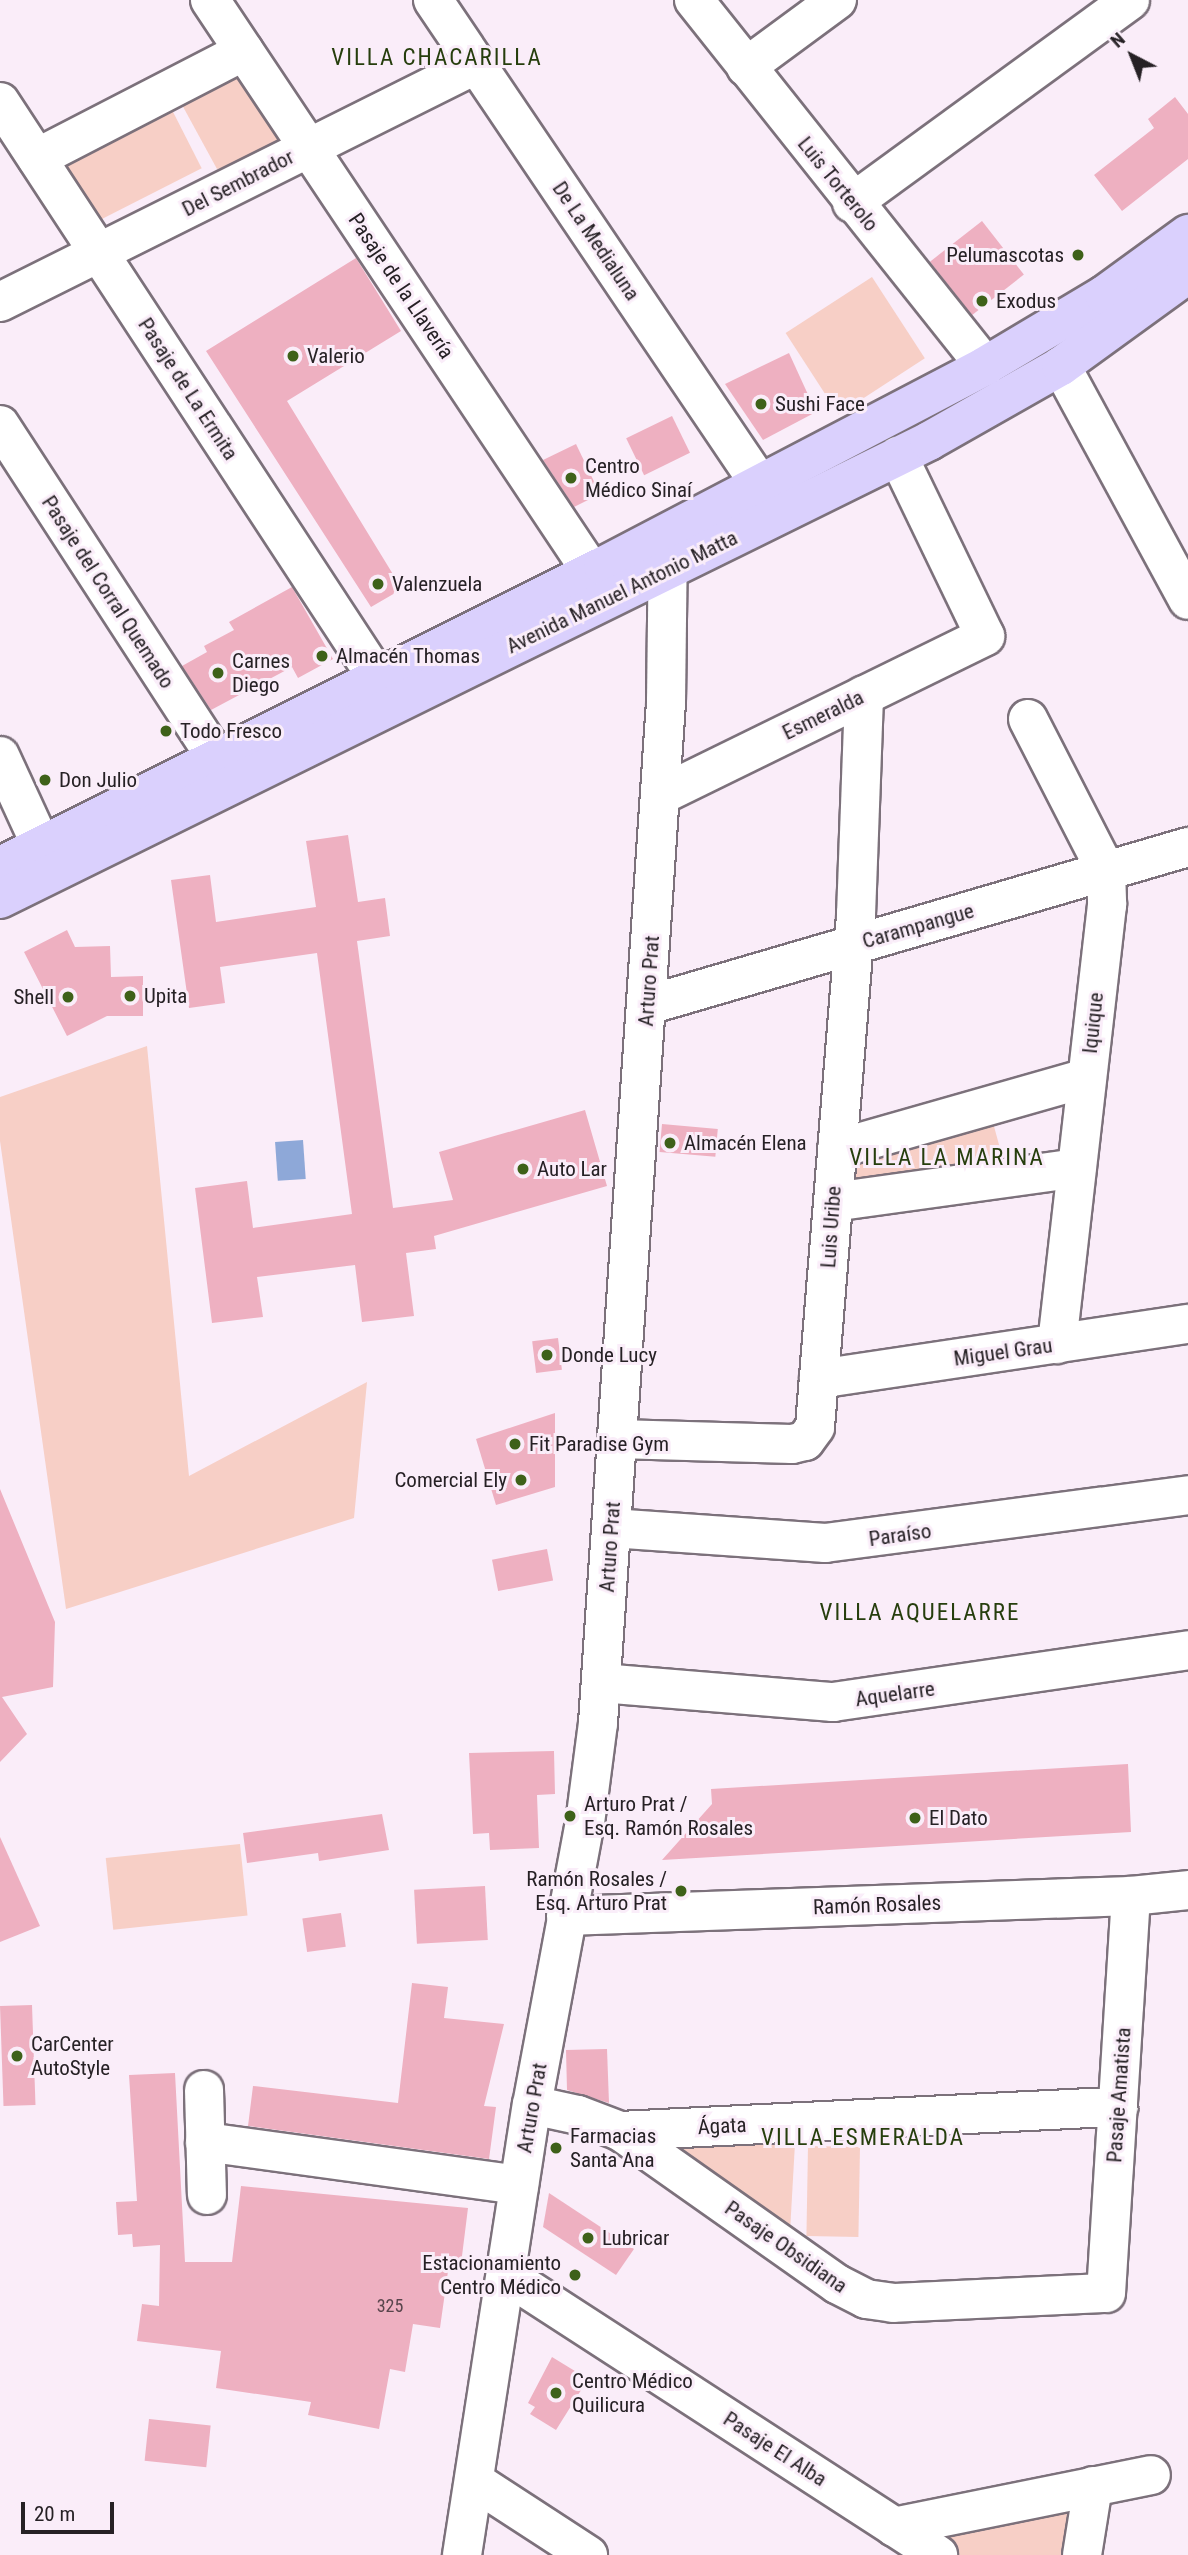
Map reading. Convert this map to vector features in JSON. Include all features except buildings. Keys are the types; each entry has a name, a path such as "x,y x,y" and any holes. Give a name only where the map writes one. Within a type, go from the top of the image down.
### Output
{"main road":[{"name":"Avenida Manuel Antonio Matta","path":"0,866 591,571 985,366 1104,296 1188,234"},
{"name":"Avenida Manuel Antonio Matta","path":"0,899 898,456 1061,366 1188,274"}],"street":[{"name":"Pasaje de la Llavería","path":"210,0 591,571"},
{"name":"De La Medialuna","path":"433,0 760,483"},
{"name":"Luis Torterolo","path":"694,0 985,366"},
{"path":"746,67 837,0"},
{"path":"852,202 1130,0"},
{"path":"37,158 244,51"},
{"name":"Del Sembrador","path":"0,302 477,64"},
{"name":"Pasaje de La Ermita","path":"0,102 376,676"},
{"path":"1061,366 1186,591"},
{"name":"Pasaje del Corral Quemado","path":"0,425 216,758"},
{"name":"Esmeralda","path":"660,795 985,636 898,456"},
{"name":"Arturo Prat","path":"462,2555 532,2105 585,1823 601,1683 648,1005 670,569 668,529"},
{"name":"Luis Uribe","path":"617,1439 799,1444 815,1427 853,945 864,695"},
{"name":"Iquique","path":"1028,719 1106,871 1107,905 1057,1344"},
{"path":"0,756 41,845"},
{"name":"Carampangue","path":"648,1005 1188,847"},
{"path":"837,1149 1087,1078"},
{"path":"833,1202 1077,1168"},
{"name":"Miguel Grau","path":"819,1379 1188,1324"},
{"name":"Paraíso","path":"611,1528 825,1543 1188,1495"},
{"name":"Aquelarre","path":"601,1683 833,1702 1188,1650"},
{"name":"Ramón Rosales","path":"566,1916 1131,1896 1188,1890"},
{"name":"Pasaje Amatista","path":"1106,2293 1131,1896"},
{"path":"204,2090 207,2195"},
{"name":"Pasaje Obsidiana","path":"532,2105 578,2115 620,2131 837,2284 866,2299 893,2303 1106,2293"},
{"name":"Ágata","path":"620,2131 1118,2107"},
{"path":"205,2142 519,2185"},
{"name":"Pasaje El Alba","path":"506,2275 938,2555"},
{"path":"894,2527 1151,2475"},
{"path":"474,2482 588,2555"},
{"path":"1082,2555 1093,2486"}],"shaded area":[{"path":"243,54 289,135 235,165 217,169 175,92"},
{"path":"169,104 202,168 92,224 59,160"},
{"path":"872,277 925,358 838,414 786,333"},
{"path":"147,1046 189,1476 367,1382 354,1518 66,1609 0,1141 0,1097"},
{"path":"992,1119 1007,1174 851,1192 853,1158"},
{"path":"240,1844 248,1916 113,1930 106,1858"},
{"path":"658,2142 795,2143 790,2232"},
{"path":"808,2146 860,2147 858,2237 806,2236"},
{"path":"1056,2501 1079,2523 1073,2555 960,2555 921,2530"}],"water":[{"path":"303,1140 306,1179 278,1181 275,1142"}],"place":[{"name":"Pelumascotas","path":"1078,255"},
{"name":"Exodus","path":"982,301"},
{"name":"Valerio","path":"293,356"},
{"name":"Sushi Face","path":"761,404"},
{"name":"Centro Médico Sinaí","path":"571,478"},
{"name":"Valenzuela","path":"378,584"},
{"name":"Almacén Thomas","path":"322,656"},
{"name":"Carnes Diego","path":"218,673"},
{"name":"Todo Fresco","path":"166,731"},
{"name":"Don Julio","path":"45,780"},
{"name":"Upita","path":"130,996"},
{"name":"Shell","path":"68,997"},
{"name":"Almacén Elena","path":"670,1143"},
{"name":"Auto Lar","path":"523,1169"},
{"name":"Donde Lucy","path":"547,1355"},
{"name":"Fit Paradise Gym","path":"515,1444"},
{"name":"Comercial Ely","path":"521,1480"},
{"name":"Arturo Prat / Esq. Ramón Rosales","path":"570,1816"},
{"name":"El Dato","path":"915,1818"},
{"name":"Ramón Rosales / Esq. Arturo Prat","path":"681,1891"},
{"name":"CarCenter AutoStyle","path":"17,2056"},
{"name":"Farmacias Santa Ana","path":"556,2148"},
{"name":"Lubricar","path":"588,2238"},
{"name":"Estacionamiento Centro Médico","path":"575,2275"},
{"name":"Centro Médico Quilicura","path":"556,2393"}],"district":[{"name":"VILLA CHACARILLA","path":"437,58"},
{"name":"VILLA LA MARINA","path":"947,1158"},
{"name":"VILLA AQUELARRE","path":"920,1613"},
{"name":"VILLA ESMERALDA","path":"863,2138"}]}
